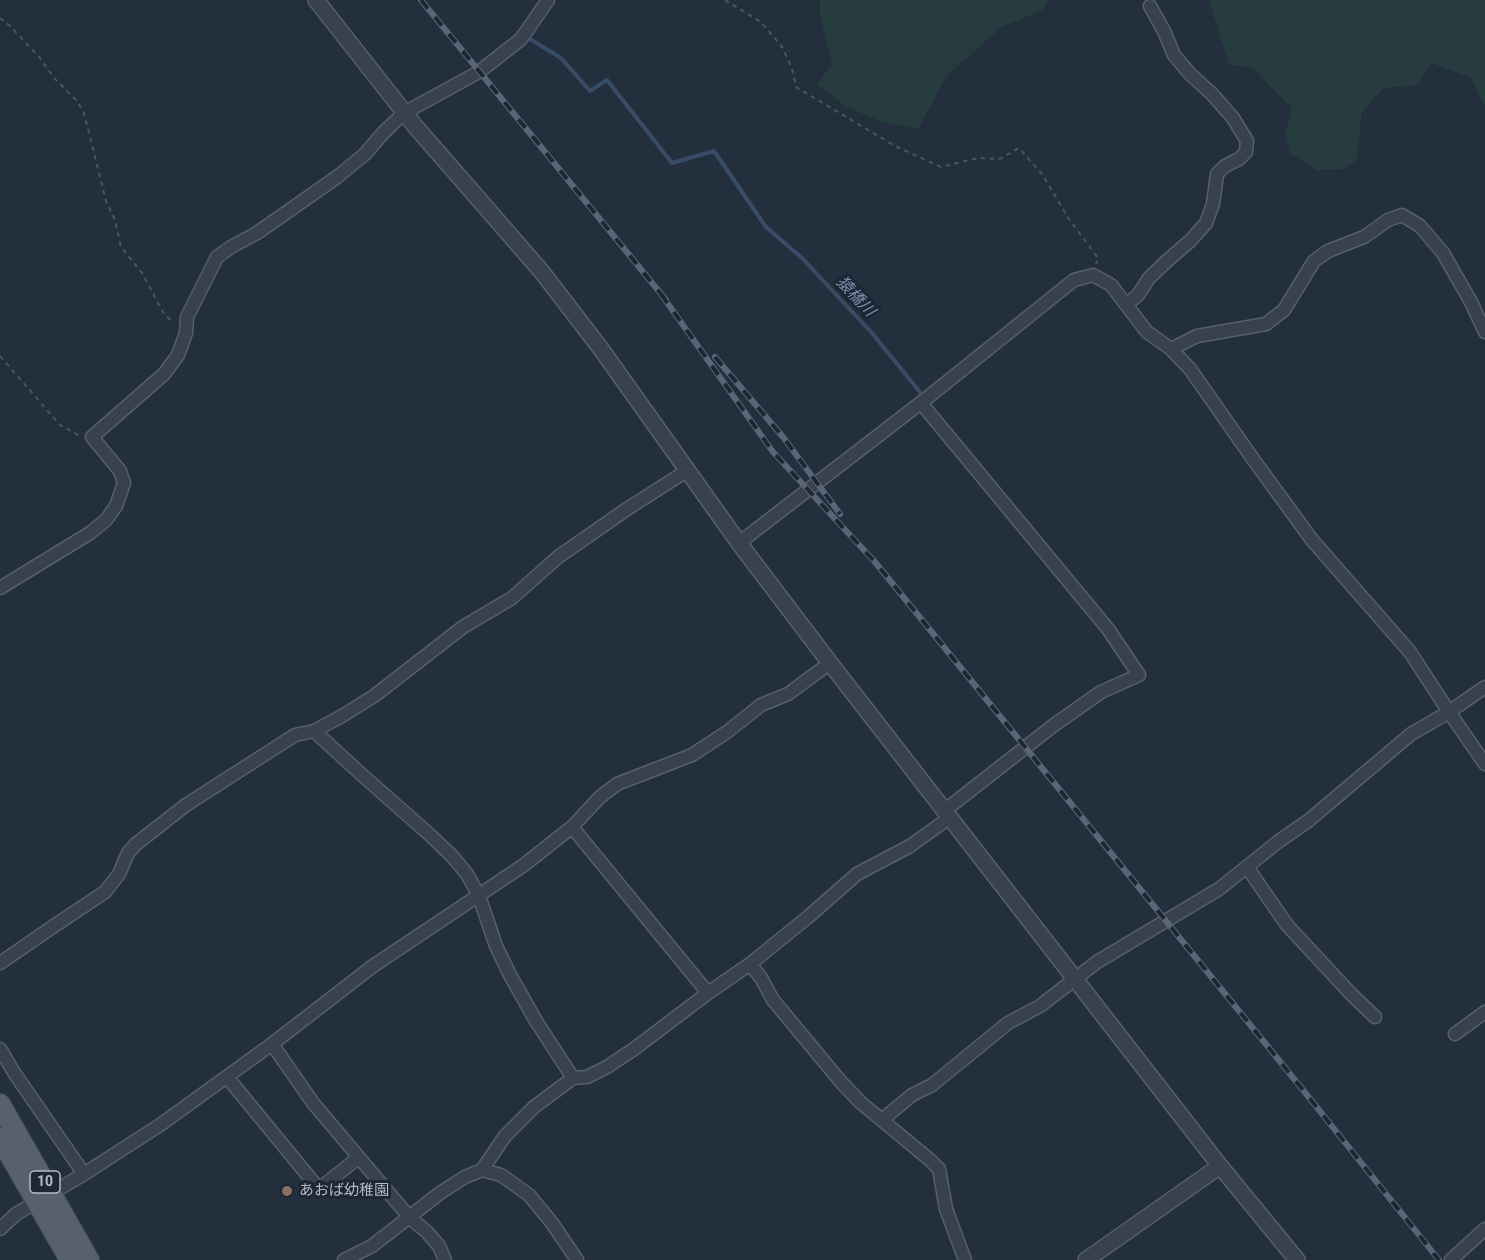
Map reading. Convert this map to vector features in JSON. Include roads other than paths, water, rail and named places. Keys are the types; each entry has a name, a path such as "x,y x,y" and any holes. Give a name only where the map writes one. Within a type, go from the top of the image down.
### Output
{"main road":[{"name":"10","path":"0,1104 66,1253"},
{"name":"10","path":"0,1138 44,1203 89,1260"}],"street":[{"path":"316,0 404,113 542,272 601,349 739,543 830,663 1220,1166 1297,1260"},
{"path":"0,588 90,533 106,520 116,506 124,483 120,471 92,437 164,374 178,355 186,333 187,317 217,257 344,171 365,154 404,113 480,72 523,36 548,0"},
{"path":"1127,304 1138,295 1149,278 1191,240 1206,223 1213,204 1217,174 1246,152 1247,141 1233,118 1174,55 1150,6"},
{"path":"1171,349 1197,336 1266,324 1284,310 1314,261 1328,251 1364,237 1388,220 1402,215 1420,226 1443,253 1485,332"},
{"path":"739,543 924,401 1074,280 1093,275 1111,285 1147,332 1171,349 1190,369 1312,540 1410,652 1485,764"},
{"path":"344,1260 372,1246 440,1193 465,1177 482,1170 505,1136 534,1107 573,1078 587,1077 634,1050 750,964 857,874 909,846 1054,725 1101,692 1139,675 1108,629 924,401"},
{"path":"0,963 105,892 118,874 128,853 136,844 186,805 295,735 314,731 375,696 463,627 512,598 558,557 688,470"},
{"path":"0,1229 16,1214 44,1203 160,1125 272,1044 373,966 524,865 572,827 600,797 617,784 692,755 727,732 761,705 788,694 830,663"},
{"path":"882,1120 912,1095 932,1085 1008,1023 1040,1006 1097,962 1219,889 1308,821 1411,734 1449,712 1485,687"},
{"path":"314,731 430,835 452,856 466,874 478,896 496,946 510,975 536,1021 573,1078"},
{"path":"572,827 708,993"},
{"path":"1247,867 1287,925 1375,1017"},
{"path":"750,964 773,1000 841,1082 860,1102 939,1169 946,1209 965,1260"},
{"path":"1455,1034 1485,1012"},
{"path":"272,1044 313,1103 410,1218 439,1246 445,1260"},
{"path":"0,1049 84,1174"},
{"path":"226,1077 319,1189 358,1158"},
{"path":"1086,1260 1220,1166"},
{"path":"482,1170 501,1175 529,1195 552,1223 577,1260"},
{"path":"1451,1260 1485,1229"}],"waterway":[{"name":"猿橋川","path":"525,36 561,58 590,91 607,80 672,163 714,151 766,227 802,258 872,333 924,397"}],"railway":[{"path":"421,0 666,300"},
{"path":"661,294 773,452 875,562 1439,1260"},
{"path":"715,357 783,437 840,514"}],"place":[{"name":"あおば幼稚園","path":"287,1191"}]}
